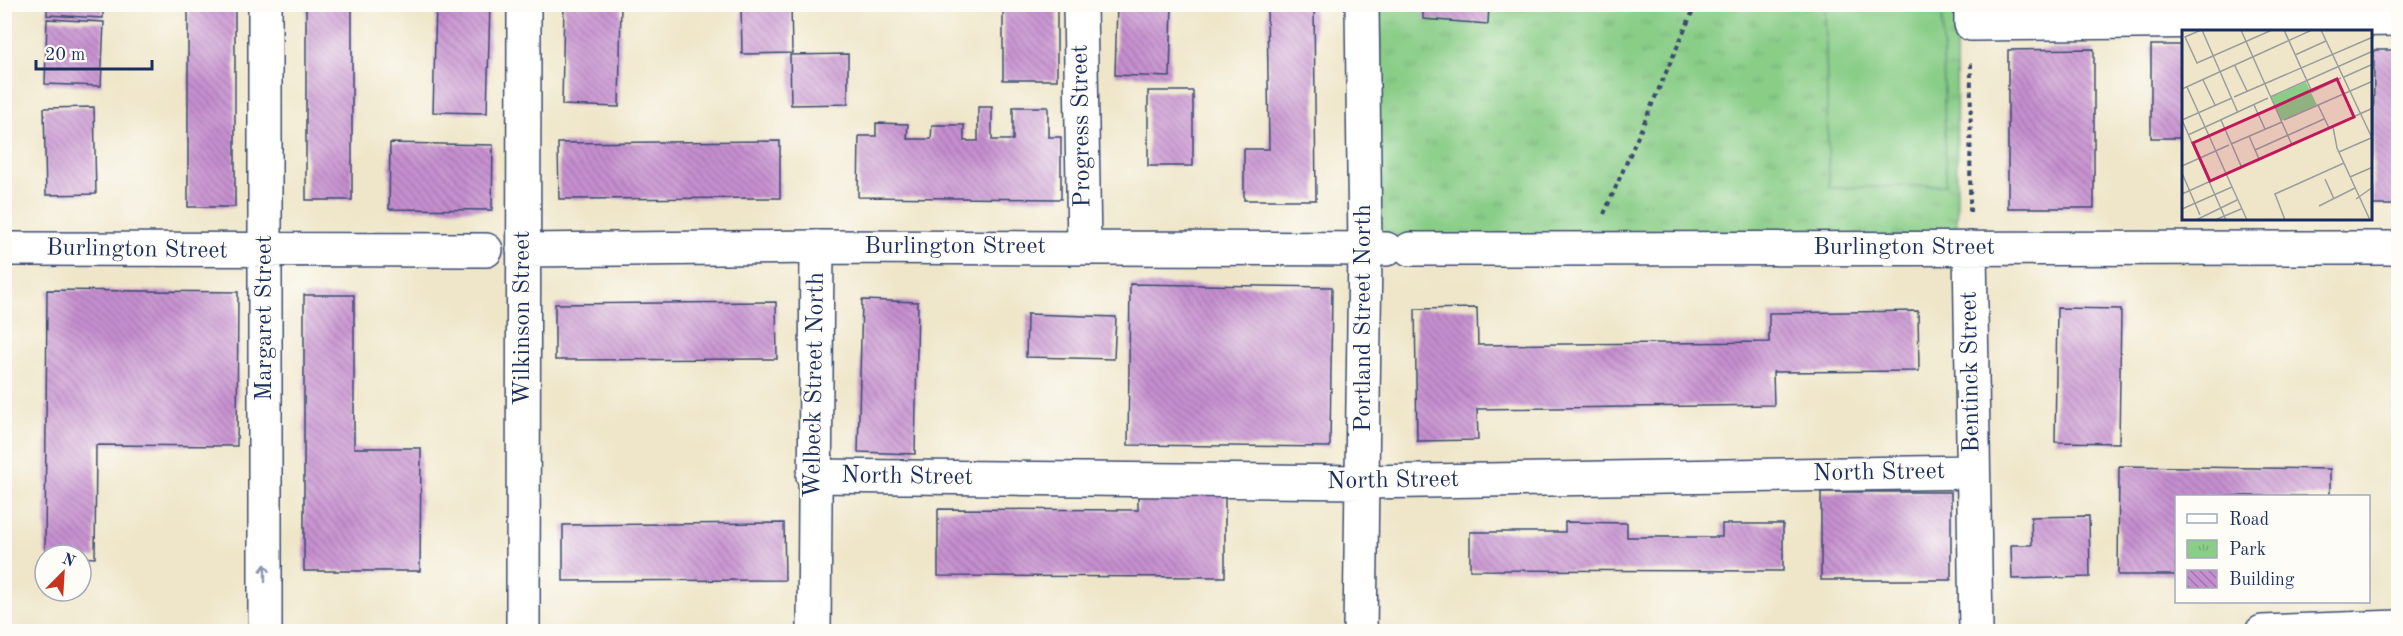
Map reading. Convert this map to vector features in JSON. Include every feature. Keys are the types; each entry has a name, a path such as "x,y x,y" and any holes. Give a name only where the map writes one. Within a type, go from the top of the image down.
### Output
{"street":[{"name":"Margaret Street","path":"265,4 265,632"},
{"name":"Wilkinson Street","path":"523,632 524,4"},
{"name":"Progress Street","path":"1080,4 1084,248"},
{"name":"Portland Street North","path":"1360,632 1362,482 1387,249 1362,4"},
{"path":"1971,14 2398,19"},
{"name":"Burlington Street","path":"524,250 816,247 2398,248"},
{"name":"Welbeck Street North","path":"814,632 813,476 816,247"},
{"name":"Bentinck Street","path":"1970,248 1976,632"},
{"name":"Burlington Street","path":"4,249 486,250"},
{"name":"North Street","path":"813,476 1362,482 1972,471"},
{"path":"2262,632 2398,627"}],"path":[{"path":"1602,247 1604,211 1696,4"},
{"path":"1970,248 1971,14"}],"green space":[{"path":"1368,5 1956,5 1957,237 1364,238"},
{"path":"1825,5 1942,5 1946,185 1829,188"}],"building":[{"path":"47,4 103,4 103,18 47,15"},
{"path":"188,4 235,4 235,207 188,207"},
{"path":"306,4 352,4 352,200 306,200"},
{"path":"436,4 490,4 487,113 433,112"},
{"path":"564,4 621,4 619,107 562,105"},
{"path":"741,4 791,4 792,53 742,54"},
{"path":"1003,4 1057,4 1057,80 1003,80"},
{"path":"1117,4 1172,4 1170,77 1115,75"},
{"path":"1267,4 1314,4 1316,200 1244,200 1244,149 1269,149"},
{"path":"1423,4 1489,4 1488,24 1423,19"},
{"path":"47,19 104,22 101,86 45,84"},
{"path":"2151,45 2182,45 2182,138 2151,138"},
{"path":"2094,49 2094,208 2008,208 2008,50"},
{"path":"2374,50 2398,50 2398,205 2373,205"},
{"path":"848,54 848,104 791,105 790,55"},
{"path":"1148,91 1193,91 1193,166 1148,166"},
{"path":"94,107 96,194 46,195 44,108"},
{"path":"978,107 992,107 992,140 1013,140 1013,107 1048,107 1048,137 1061,137 1061,199 858,197 859,136 876,136 876,123 908,124 907,139 931,139 932,125 964,125 964,141 978,141"},
{"path":"780,141 780,198 559,199 558,143"},
{"path":"390,143 493,145 492,210 389,209"},
{"path":"1130,284 1332,287 1330,447 1128,445"},
{"path":"47,290 238,292 237,446 96,445 95,558 93,558 93,543 45,543"},
{"path":"304,295 354,295 354,448 421,448 420,571 304,571"},
{"path":"862,300 918,302 915,454 858,452"},
{"path":"776,302 777,359 555,360 555,304"},
{"path":"1477,308 1478,345 1769,342 1769,313 1918,311 1919,371 1773,372 1774,405 1477,409 1478,440 1417,441 1415,309"},
{"path":"2057,308 2121,309 2119,443 2055,442"},
{"path":"1027,314 1116,317 1114,359 1026,357"},
{"path":"2119,466 2330,469 2330,495 2175,495 2175,575 2118,575"},
{"path":"1821,492 1951,492 1951,580 1821,580"},
{"path":"1138,494 1225,494 1225,577 938,576 938,509 1138,510"},
{"path":"2089,516 2090,577 2012,579 2011,545 2032,545 2031,517"},
{"path":"1565,522 1627,523 1627,537 1722,537 1722,524 1783,524 1783,571 1470,570 1470,532 1565,532"},
{"path":"784,523 785,580 563,581 563,525"}]}
